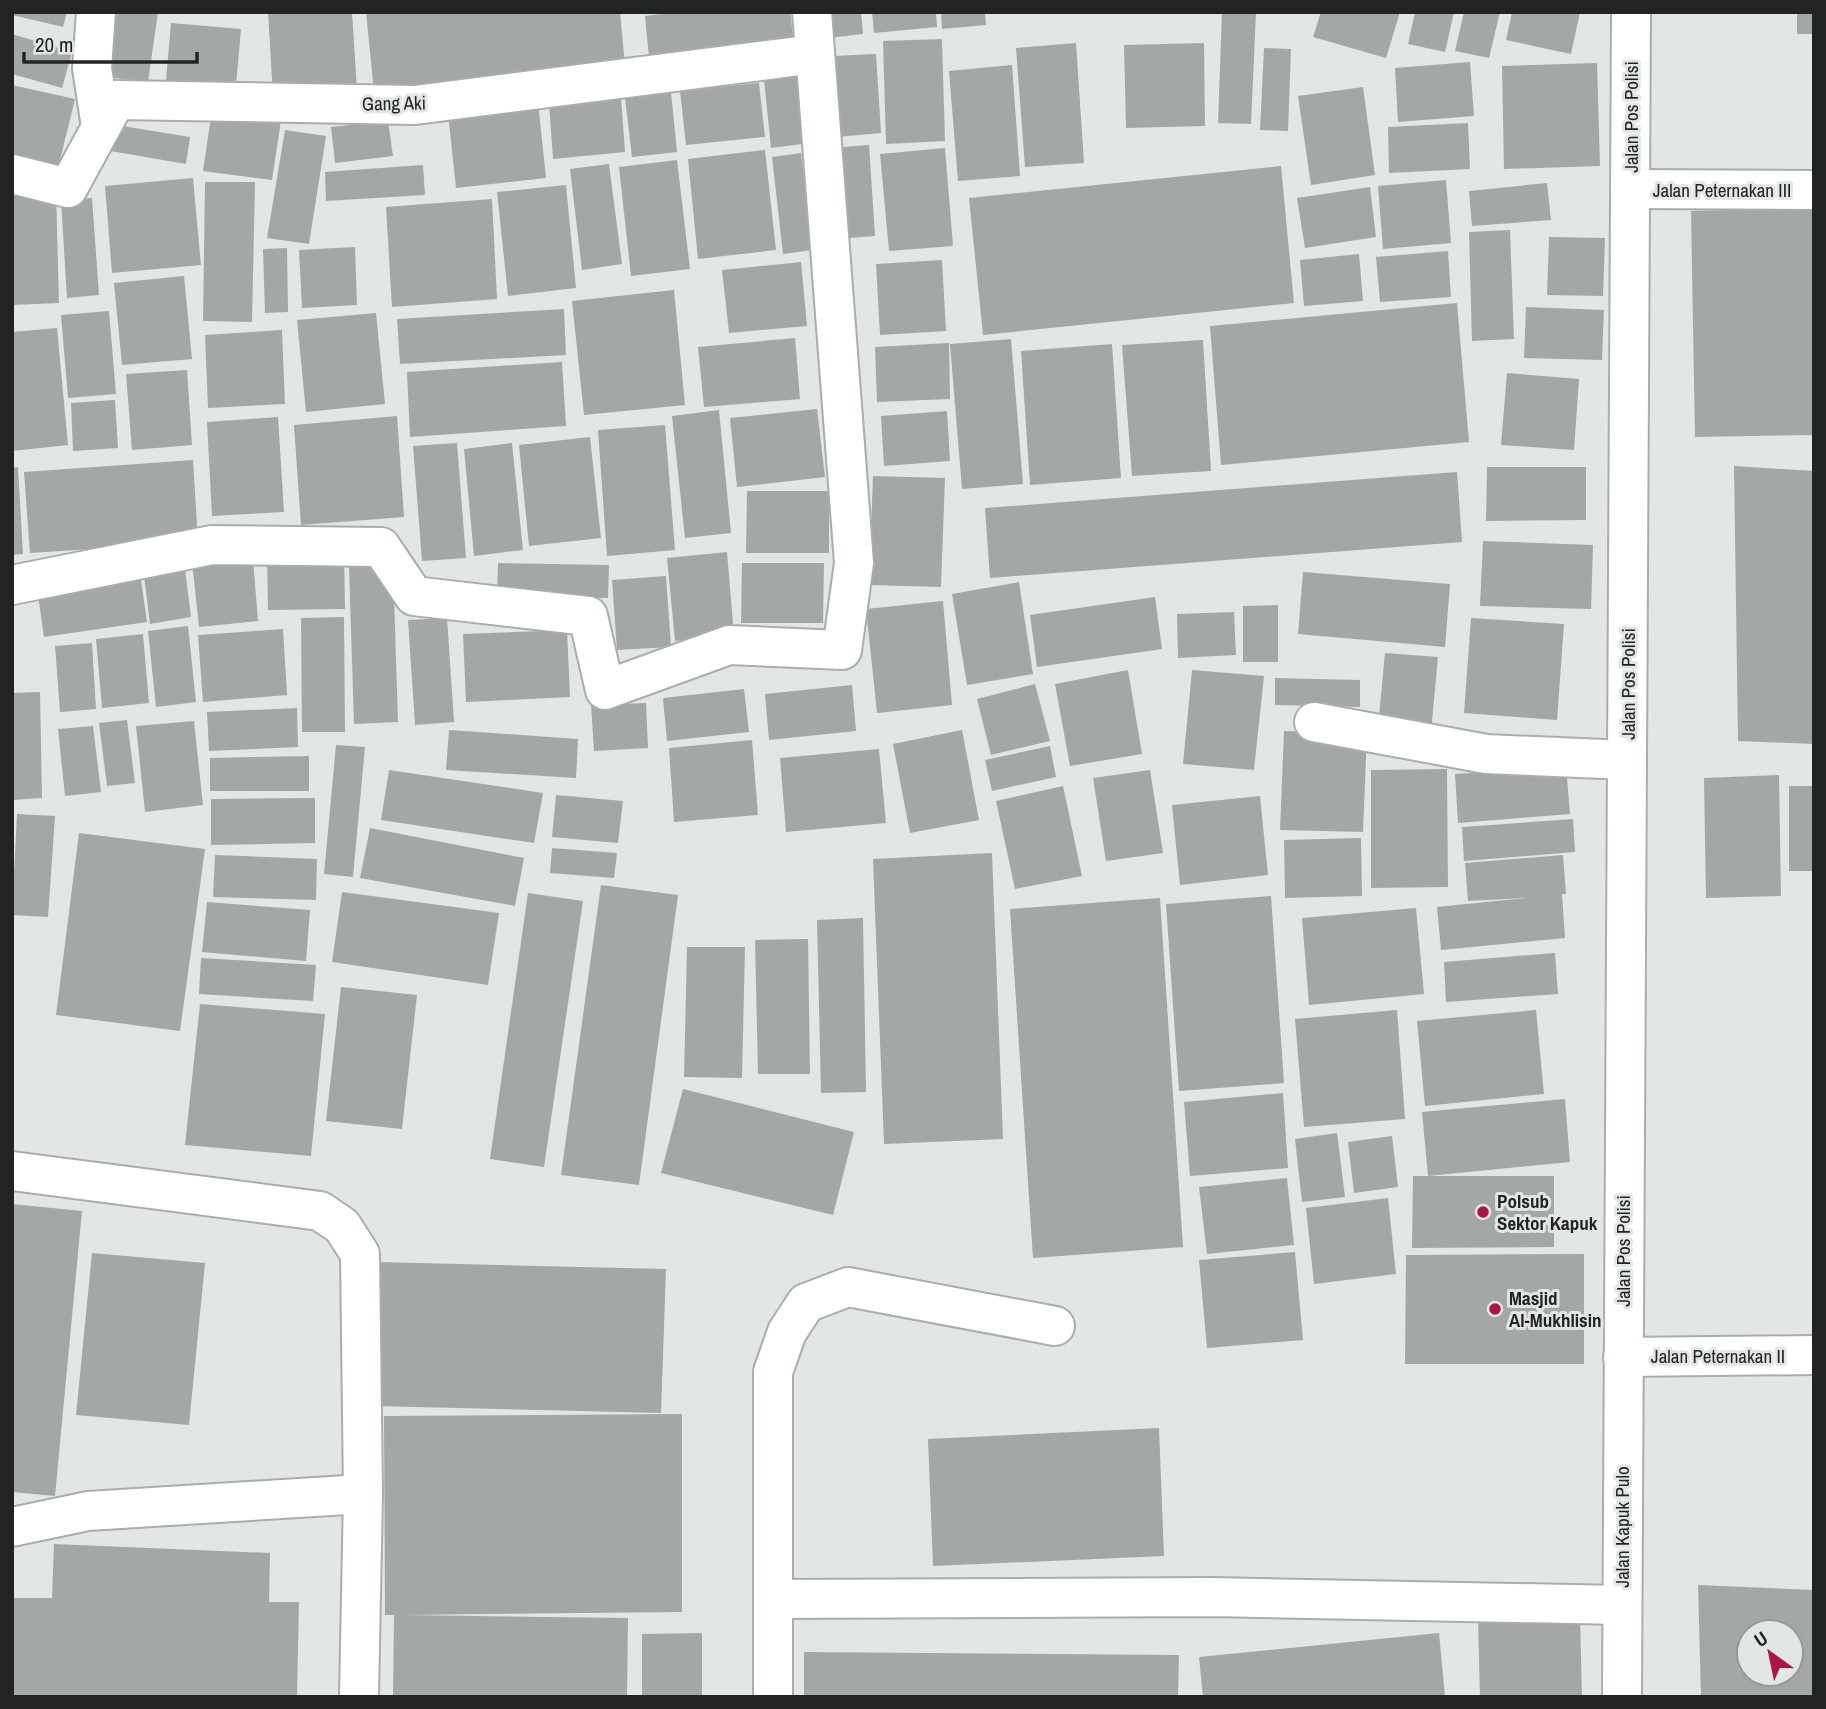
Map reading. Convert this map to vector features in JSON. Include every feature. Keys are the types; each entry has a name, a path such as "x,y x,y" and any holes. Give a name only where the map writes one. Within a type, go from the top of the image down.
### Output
{"street":[{"path":"12,174 68,188 101,127 92,68 96,12"},
{"path":"12,585 212,545 381,547 414,596 588,616 605,690 729,645 842,650 854,563 813,12"},
{"name":"Jalan Pos Polisi","path":"1623,1356 1631,12"},
{"name":"Gang Aki","path":"101,127 116,100 415,105 816,54"},
{"name":"Jalan Peternakan III","path":"1631,189 1814,191"},
{"path":"1314,722 1486,754 1627,761"},
{"path":"12,1171 320,1211 342,1226 360,1254 363,1494 359,1697"},
{"path":"773,1697 773,1372 787,1332 806,1303 848,1287 1055,1326"},
{"name":"Jalan Peternakan II","path":"1623,1356 1814,1355"},
{"name":"Jalan Kapuk Pulo","path":"1622,1697 1623,1356"},
{"path":"12,1527 88,1511 363,1494"},
{"path":"773,1599 1212,1597 1621,1605"}],"building":[{"path":"12,12 67,12 63,27 12,15"},
{"path":"108,12 158,12 148,82 98,76"},
{"path":"268,12 352,12 357,90 273,96"},
{"path":"366,12 620,12 625,65 374,92"},
{"path":"676,12 790,12 795,52 650,68 645,16"},
{"path":"825,12 861,12 863,34 828,38"},
{"path":"872,12 936,12 937,27 874,33"},
{"path":"941,12 985,12 986,25 942,29"},
{"path":"1222,12 1256,12 1251,124 1218,123"},
{"path":"1321,12 1400,12 1386,58 1313,37"},
{"path":"1415,12 1454,12 1445,52 1408,44"},
{"path":"1464,12 1500,12 1489,58 1455,51"},
{"path":"1512,12 1580,12 1571,54 1506,40"},
{"path":"1797,12 1814,12 1814,34 1797,34"},
{"path":"171,23 241,29 235,97 165,92"},
{"path":"12,34 72,52 62,88 12,74"},
{"path":"942,39 945,141 886,144 883,41"},
{"path":"1076,43 1084,163 1025,167 1016,48"},
{"path":"1204,43 1205,126 1126,128 1124,45"},
{"path":"1264,48 1291,49 1288,131 1260,130"},
{"path":"876,54 881,133 837,137 833,56"},
{"path":"1470,62 1474,116 1398,122 1395,68"},
{"path":"1597,63 1600,166 1504,169 1502,66"},
{"path":"1012,65 1020,176 958,181 949,71"},
{"path":"803,77 810,143 771,148 764,80"},
{"path":"759,83 765,137 686,145 680,91"},
{"path":"12,85 75,99 58,168 12,158"},
{"path":"1363,87 1375,175 1311,185 1298,96"},
{"path":"671,92 677,152 632,157 625,98"},
{"path":"621,97 625,152 553,159 549,103"},
{"path":"538,102 546,178 456,188 448,113"},
{"path":"212,110 281,121 272,180 203,171"},
{"path":"388,121 393,156 335,163 331,127"},
{"path":"1468,123 1470,169 1389,173 1388,127"},
{"path":"110,124 190,137 186,164 105,150"},
{"path":"285,130 326,136 309,244 267,238"},
{"path":"869,145 875,236 837,239 830,148"},
{"path":"945,148 953,246 889,251 880,154"},
{"path":"765,150 776,250 698,259 688,159"},
{"path":"801,153 813,250 783,254 772,157"},
{"path":"677,160 690,269 631,276 619,167"},
{"path":"609,164 622,264 582,270 570,169"},
{"path":"423,165 425,195 326,201 325,172"},
{"path":"1281,166 1294,303 983,335 969,198"},
{"path":"193,178 201,265 112,273 105,186"},
{"path":"1446,180 1451,243 1383,249 1378,186"},
{"path":"205,182 255,182 252,322 203,321"},
{"path":"1547,183 1551,220 1472,226 1469,191"},
{"path":"566,185 576,288 508,296 497,192"},
{"path":"1370,187 1376,237 1305,248 1297,198"},
{"path":"56,191 59,303 12,305 12,193"},
{"path":"92,198 99,295 67,298 61,200"},
{"path":"492,199 497,299 392,307 386,207"},
{"path":"1814,208 1814,435 1695,437 1691,211"},
{"path":"1510,230 1514,339 1472,341 1469,232"},
{"path":"1549,237 1605,238 1603,296 1547,295"},
{"path":"355,247 357,305 302,308 299,250"},
{"path":"287,248 288,312 265,313 263,249"},
{"path":"1448,251 1451,297 1380,302 1376,257"},
{"path":"1359,254 1363,301 1304,306 1300,260"},
{"path":"942,260 946,331 880,335 876,264"},
{"path":"801,262 807,326 729,333 722,270"},
{"path":"184,276 192,359 122,365 114,283"},
{"path":"674,290 685,405 584,415 572,301"},
{"path":"1457,303 1469,442 1221,465 1210,326"},
{"path":"1526,307 1604,310 1602,360 1524,358"},
{"path":"564,309 566,355 400,364 397,319"},
{"path":"109,311 116,394 68,398 61,315"},
{"path":"376,313 385,404 306,412 297,320"},
{"path":"57,328 68,445 12,451 12,332"},
{"path":"282,330 285,404 208,408 205,335"},
{"path":"795,338 800,399 704,407 698,347"},
{"path":"1011,339 1023,484 962,489 950,344"},
{"path":"1203,340 1211,471 1132,476 1122,345"},
{"path":"949,343 950,399 877,402 875,347"},
{"path":"1112,344 1121,478 1030,485 1021,351"},
{"path":"562,362 566,426 410,437 407,372"},
{"path":"187,370 192,445 132,450 126,374"},
{"path":"1507,373 1579,379 1574,450 1501,445"},
{"path":"115,400 118,448 73,451 71,403"},
{"path":"817,409 825,477 737,487 730,418"},
{"path":"719,410 731,533 685,538 672,416"},
{"path":"947,411 950,461 884,466 881,416"},
{"path":"397,416 404,517 301,525 294,425"},
{"path":"278,417 284,512 212,516 207,422"},
{"path":"665,425 675,550 607,556 598,430"},
{"path":"590,437 601,538 529,546 519,445"},
{"path":"457,443 466,558 422,561 413,446"},
{"path":"512,443 523,550 474,556 464,449"},
{"path":"193,460 198,542 30,553 24,472"},
{"path":"1734,466 1814,471 1814,744 1738,741"},
{"path":"18,467 23,554 12,555 12,468"},
{"path":"1487,467 1586,467 1586,520 1486,521"},
{"path":"1457,472 1462,542 990,578 985,508"},
{"path":"873,476 945,478 941,587 869,585"},
{"path":"747,491 829,491 829,553 746,553"},
{"path":"1483,541 1593,545 1591,609 1480,606"},
{"path":"252,546 258,621 199,627 191,553"},
{"path":"344,550 345,609 268,610 267,551"},
{"path":"727,552 734,635 675,641 667,558"},
{"path":"184,561 191,617 150,624 143,567"},
{"path":"498,563 609,565 608,598 497,597"},
{"path":"742,563 824,563 823,623 741,623"},
{"path":"393,565 398,722 354,724 349,567"},
{"path":"1303,572 1450,584 1445,647 1298,634"},
{"path":"140,573 147,622 44,637 37,588"},
{"path":"666,576 671,647 617,650 612,580"},
{"path":"1019,582 1033,674 967,685 952,594"},
{"path":"1155,597 1162,649 1037,667 1030,615"},
{"path":"943,601 952,705 877,713 866,609"},
{"path":"1278,605 1278,662 1243,662 1243,606"},
{"path":"1234,612 1236,655 1178,658 1177,614"},
{"path":"344,617 345,732 302,732 301,618"},
{"path":"447,618 454,722 415,725 408,620"},
{"path":"1471,618 1564,624 1557,720 1464,713"},
{"path":"188,626 196,702 156,707 148,631"},
{"path":"283,629 287,695 203,702 198,635"},
{"path":"567,630 570,697 466,702 463,634"},
{"path":"143,634 149,703 102,708 96,639"},
{"path":"92,643 96,709 60,712 55,646"},
{"path":"1385,653 1438,657 1431,732 1378,727"},
{"path":"1128,670 1142,754 1070,766 1055,684"},
{"path":"1192,670 1264,676 1254,770 1183,764"},
{"path":"1275,678 1360,680 1360,707 1275,705"},
{"path":"1035,684 1050,741 991,755 977,699"},
{"path":"852,685 856,731 769,740 765,694"},
{"path":"744,689 749,732 667,741 663,698"},
{"path":"40,692 42,798 12,800 12,693"},
{"path":"646,703 648,748 594,751 591,705"},
{"path":"297,708 298,747 209,751 207,712"},
{"path":"127,720 135,783 107,786 99,723"},
{"path":"194,721 203,805 145,812 136,726"},
{"path":"93,726 101,792 65,796 58,729"},
{"path":"449,730 578,739 576,778 446,770"},
{"path":"962,730 979,820 910,833 893,744"},
{"path":"1284,731 1367,733 1363,832 1280,830"},
{"path":"752,740 758,815 674,822 669,748"},
{"path":"336,745 365,747 353,877 324,874"},
{"path":"1050,746 1056,777 992,791 985,760"},
{"path":"879,749 886,823 786,832 780,758"},
{"path":"309,756 309,791 210,791 210,758"},
{"path":"1566,766 1570,814 1458,823 1455,774"},
{"path":"1447,769 1448,887 1371,888 1371,770"},
{"path":"389,770 543,793 534,843 381,820"},
{"path":"1150,770 1163,853 1106,861 1093,778"},
{"path":"1779,775 1781,896 1706,898 1704,778"},
{"path":"1063,786 1082,876 1015,889 996,801"},
{"path":"1789,786 1814,786 1814,871 1789,871"},
{"path":"556,795 623,801 618,843 552,837"},
{"path":"1260,796 1268,875 1180,885 1172,805"},
{"path":"315,798 315,843 211,845 211,799"},
{"path":"17,814 55,816 48,917 12,915"},
{"path":"1573,819 1575,852 1464,861 1462,827"},
{"path":"370,828 524,858 515,906 360,878"},
{"path":"79,833 205,849 180,1031 56,1015"},
{"path":"1361,838 1362,896 1285,898 1284,840"},
{"path":"552,848 617,853 614,878 550,873"},
{"path":"992,853 1003,1139 884,1144 873,859"},
{"path":"215,855 317,859 316,900 213,897"},
{"path":"1563,855 1565,938 1441,950 1437,907 1527,898 1468,901 1465,863"},
{"path":"601,885 678,895 639,1185 561,1175"},
{"path":"342,892 499,913 488,985 332,962"},
{"path":"528,893 583,901 544,1167 490,1159"},
{"path":"1271,896 1284,1083 1179,1091 1166,904"},
{"path":"1160,898 1183,1247 1033,1258 1010,909"},
{"path":"207,902 310,910 306,961 202,952"},
{"path":"1416,908 1424,994 1309,1005 1302,918"},
{"path":"863,918 866,1092 821,1093 817,920"},
{"path":"808,939 810,1074 758,1074 755,940"},
{"path":"687,947 745,947 742,1078 684,1077"},
{"path":"1555,953 1558,994 1446,1002 1444,962"},
{"path":"201,958 316,965 313,1001 199,994"},
{"path":"341,987 417,995 402,1129 326,1121"},
{"path":"200,1004 325,1014 311,1156 185,1145"},
{"path":"1397,1010 1405,1119 1304,1127 1295,1019"},
{"path":"1536,1010 1544,1094 1425,1106 1417,1021"},
{"path":"683,1089 854,1132 833,1215 661,1173"},
{"path":"1283,1093 1288,1168 1190,1176 1184,1102"},
{"path":"1565,1099 1570,1162 1428,1176 1422,1112"},
{"path":"1337,1133 1345,1197 1302,1202 1295,1139"},
{"path":"1392,1136 1398,1187 1354,1193 1348,1142"},
{"name":"Polsub Sektor Kapuk","path":"1413,1176 1554,1176 1554,1247 1412,1248"},
{"path":"1287,1178 1294,1245 1207,1254 1199,1187"},
{"path":"1388,1198 1396,1274 1314,1284 1306,1208"},
{"path":"12,1204 82,1211 55,1496 12,1492"},
{"path":"1295,1252 1303,1340 1207,1348 1199,1260"},
{"path":"92,1253 205,1263 189,1425 76,1415"},
{"name":"Masjid Al-Mukhlisin","path":"1584,1254 1584,1364 1405,1364 1406,1255"},
{"path":"377,1262 666,1269 661,1413 373,1406"},
{"path":"682,1414 682,1612 403,1615 628,1618 627,1697 393,1697 394,1615 385,1615 384,1416"},
{"path":"1159,1428 1164,1556 933,1566 928,1439"},
{"path":"54,1544 270,1553 269,1602 299,1602 297,1697 12,1697 12,1598 52,1598"},
{"path":"1698,1585 1814,1590 1814,1697 1701,1697"},
{"path":"1580,1617 1582,1697 1480,1697 1478,1619"},
{"path":"702,1633 702,1697 642,1697 642,1634"},
{"path":"1439,1633 1445,1697 1203,1697 1199,1657"},
{"path":"804,1652 1179,1655 1178,1697 804,1697"}],"place":[{"name":"Polsub Sektor Kapuk","path":"1483,1212"},
{"name":"Masjid Al-Mukhlisin","path":"1495,1309"}]}
